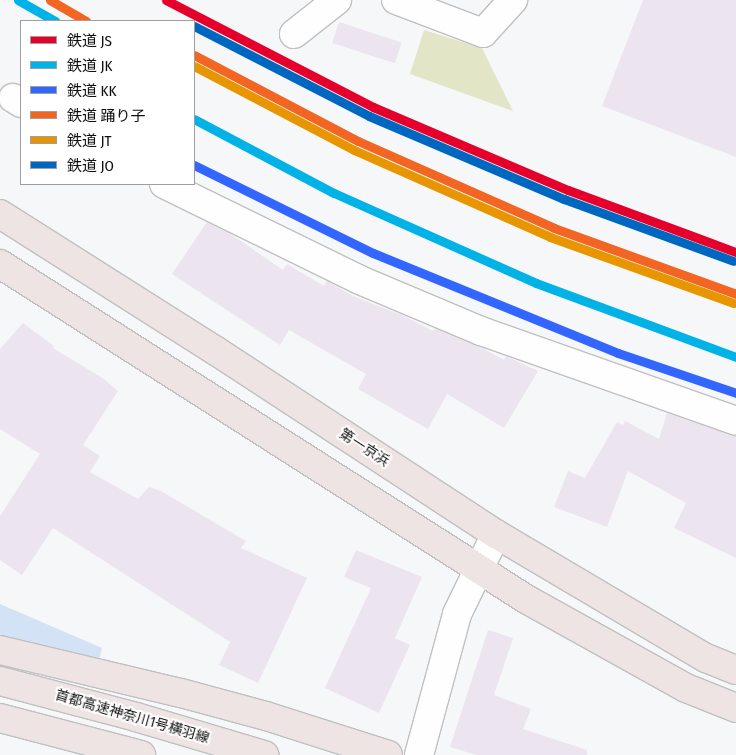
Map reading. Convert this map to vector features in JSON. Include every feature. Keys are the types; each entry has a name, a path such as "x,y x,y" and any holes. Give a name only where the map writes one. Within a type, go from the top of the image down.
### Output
{"highway":[{"name":"第一京浜","path":"0,214 496,534 706,658 736,670"},
{"path":"0,264 526,599 686,688 736,708"},
{"path":"0,650 182,693 381,752"},
{"name":"首都高速神奈川1号横羽線","path":"0,681 136,717 264,755"},
{"path":"0,718 137,754"}],"street":[{"path":"294,34 337,0"},
{"path":"396,0 483,33 513,0"},
{"path":"166,185 360,280 481,332 736,421"},
{"path":"419,755 457,614 496,534"}],"green space":[{"path":"424,30 482,48 513,111 410,74"}],"water":[{"path":"0,604 102,648 99,660 0,639"}],"building":[{"path":"643,0 736,0 736,157 602,106"},
{"path":"339,22 402,42 395,63 332,43"},
{"path":"207,222 229,233 283,270 287,264 324,286 327,281 353,296 404,316 433,331 435,328 484,349 504,360 506,356 538,371 504,428 447,394 428,429 358,389 366,374 289,330 280,345 172,274"},
{"path":"23,323 54,346 53,348 104,379 118,391 83,445 100,456 90,472 138,499 149,487 161,491 246,541 241,548 307,578 258,683 219,665 230,642 53,528 22,575 0,560 0,516 40,454 0,429 0,349"},
{"path":"667,413 736,436 736,558 674,528 686,503 628,471 607,527 554,507 568,471 585,478 617,422 623,425 625,421 659,439"},
{"path":"356,550 422,577 395,638 410,645 379,713 325,688 371,588 344,577"},
{"path":"488,630 513,638 494,695 531,709 523,729 587,750 587,755 476,755 450,747"}],"rail line":[{"name":"JK","path":"18,0 53,20"},
{"name":"踊り子","path":"50,0 84,20"},
{"name":"JS","path":"166,0 373,107 568,190 736,252"},
{"name":"JO","path":"195,27 369,116 564,199 733,261"},
{"name":"踊り子","path":"195,56 358,141 554,228 736,294"},
{"name":"JT","path":"195,67 354,150 550,237 733,303"},
{"name":"JK","path":"195,120 334,193 536,283 736,357"},
{"name":"KK","path":"195,165 373,253 618,353 736,393"}]}
